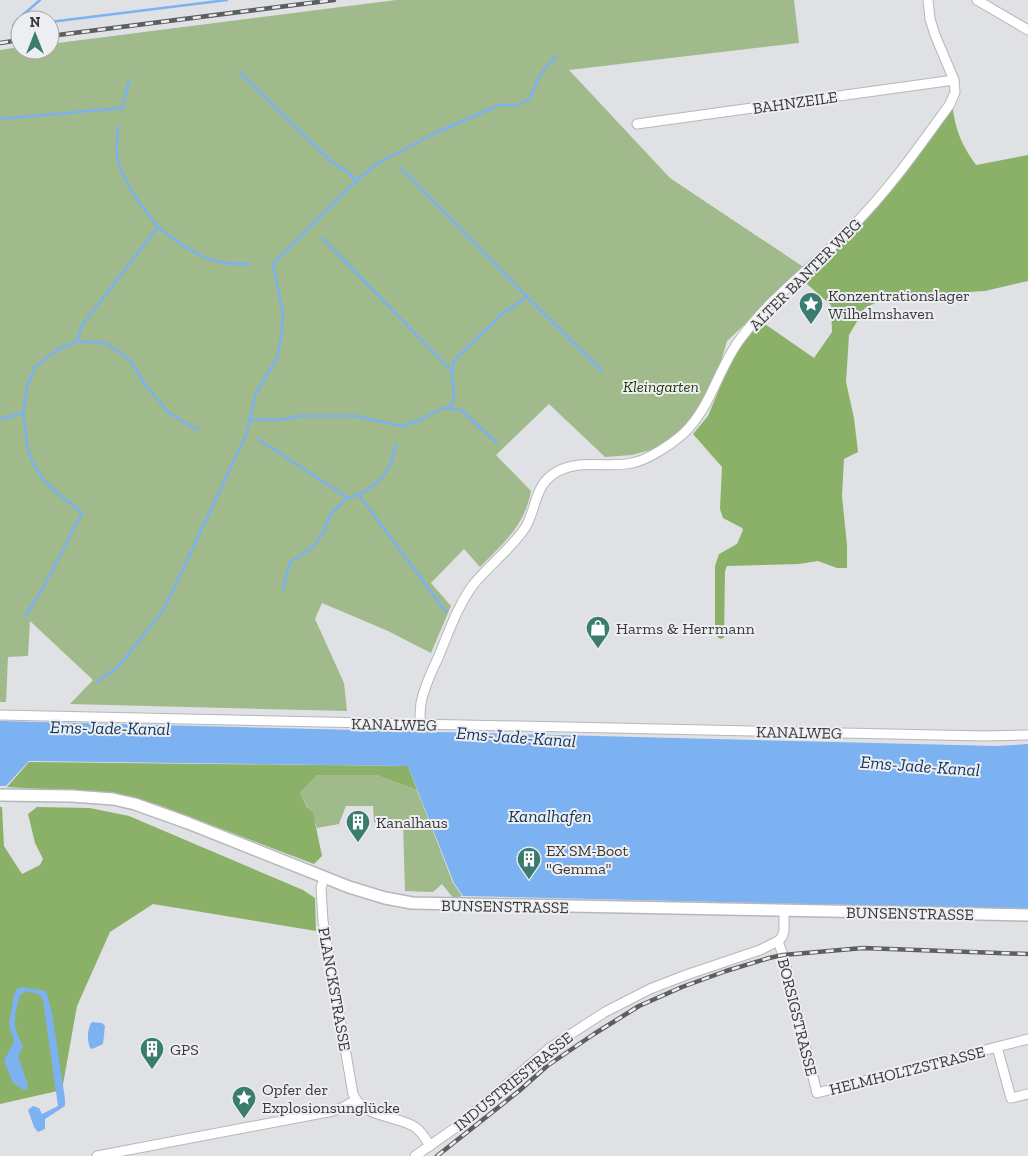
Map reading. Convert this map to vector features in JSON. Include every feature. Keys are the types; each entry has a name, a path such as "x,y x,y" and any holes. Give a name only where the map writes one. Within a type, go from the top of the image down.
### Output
{"street":[{"path":"928,0 930,19 935,35 954,80"},
{"path":"977,0 1028,30"},
{"name":"BAHNZEILE","path":"637,124 954,80"},
{"name":"ALTER BANTER WEG","path":"420,724 423,694 457,613 473,586 524,530 532,513 537,495 546,481 552,475 575,466 622,464 643,460 682,435 702,413 725,364 742,337 783,292 849,230 884,193 950,104 955,92 954,80"},
{"name":"KANALWEG","path":"0,715 984,736 1028,735"},
{"name":"BUNSENSTRASSE","path":"0,795 113,799 135,804 188,823 324,878 385,898 412,903 1028,916"},
{"name":"PLANCKSTRASSE","path":"324,878 321,888 322,921 350,1078 356,1100"},
{"path":"778,941 784,931 784,911"},
{"name":"BORSIGSTRASSE","path":"778,941 817,1093"},
{"name":"INDUSTRIESTRASSE","path":"414,1156 456,1128 552,1047 605,1012 650,989 760,950 778,941"},
{"name":"HELMHOLTZSTRASSE","path":"817,1093 1028,1040"},
{"name":"HELMHOLTZSTRASSE","path":"998,1047 1011,1098 1028,1094"},
{"path":"97,1156 333,1111 344,1108 356,1100 369,1110 417,1128 430,1146"}],"green space":[{"name":"Kleingarten","path":"396,0 794,0 799,43 569,70 670,178 805,268 727,341 717,375 700,410 682,433 658,448 632,455 605,457 549,404 496,455 531,491 528,504 512,533 480,567 464,549 431,583 451,606 431,653 388,631 322,603 315,619 344,683 347,711 70,704 93,680 30,621 28,656 8,657 6,702 0,702 0,50 10,48 10,60 60,60 60,43"},
{"path":"952,104 960,136 966,150 976,165 1028,155 1028,281 985,291 887,297 865,308 849,335 846,382 854,418 858,452 844,459 842,496 847,545 847,568 837,568 818,561 799,564 727,566 725,571 724,638 720,639 715,634 715,566 719,554 737,544 743,530 723,518 720,509 722,467 693,434 708,416 728,368 750,331 759,320 814,358 832,332 831,305 800,278 882,200"},
{"path":"29,762 408,766 417,790 376,775 317,775 300,793 307,807 313,813 322,856 314,864 159,805 116,793 7,787"},
{"path":"317,775 376,775 417,790 453,883 462,896 454,899 442,884 433,892 405,891 403,823 374,822 373,806 346,806 339,824 317,828 300,793"},
{"path":"0,807 2,807 4,846 22,874 40,865 43,859 35,843 28,814 37,807 90,808 129,816 303,890 315,898 316,931 153,904 110,932 77,1006 62,1090 0,1104"}],"water":[{"name":"Kanalhafen","path":"0,721 996,746 1028,744 1028,909 463,896 454,883 408,766 29,761 6,786 0,786"},
{"path":"22,987 46,991 52,1013 65,1099 65,1106 45,1119 45,1129 38,1132 34,1127 28,1110 33,1106 39,1108 42,1114 58,1106 43,1000 40,995 26,991 20,995 15,1016 15,1026 23,1046 18,1056 28,1085 27,1089 24,1090 13,1083 4,1061 14,1041 9,1024 14,995 17,989"},
{"path":"92,1022 102,1023 105,1026 103,1044 92,1049 90,1048 88,1031"}],"waterway":[{"path":"28,10 40,0"},
{"path":"60,21 227,0"},
{"path":"97,682 118,667 164,609 246,435 256,393 277,358 282,332 283,313 273,264 356,181 378,163 431,135 499,105 517,105 529,99 542,72 556,56"},
{"path":"240,73 334,164 346,171 356,181"},
{"path":"0,119 122,108 129,81"},
{"path":"77,341 82,325 158,227 133,192 118,162 118,126"},
{"path":"401,168 527,297"},
{"path":"158,227 204,257 224,263 249,264"},
{"path":"322,238 452,371"},
{"path":"450,408 454,397 452,371 454,360 503,313 527,297 602,371"},
{"path":"23,415 27,386 35,367 57,350 77,341 106,343 130,360 146,386 169,413 198,430"},
{"path":"250,419 279,420 299,416 356,416 402,426 422,419 443,408 461,410 497,443"},
{"path":"0,419 23,415 28,449 36,469 49,486 82,513 43,588 25,616"},
{"path":"258,439 348,498 366,491 386,473 396,444"},
{"path":"359,495 446,612"},
{"path":"283,589 290,562 311,549 323,533 330,515 347,498"}],"railway":[{"path":"60,35 334,0"},
{"path":"0,43 10,42"},
{"path":"437,1156 519,1091 547,1066 594,1034 639,1006 682,987 726,971 783,955 863,948 1028,954"}],"place":[{"name":"Konzentrationslager Wilhelmshaven","path":"811,325"},
{"name":"Harms & Herrmann","path":"598,649"},
{"name":"Kanalhaus","path":"358,843"},
{"name":"EX SM-Boot \"Gemma\"","path":"529,880"},
{"name":"GPS","path":"152,1070"},
{"name":"Opfer der Explosionsunglücke","path":"244,1119"}],"water label":[{"name":"Ems-Jade-Kanal","path":"110,728"},
{"name":"Ems-Jade-Kanal","path":"516,737"},
{"name":"Ems-Jade-Kanal","path":"920,766"}]}
